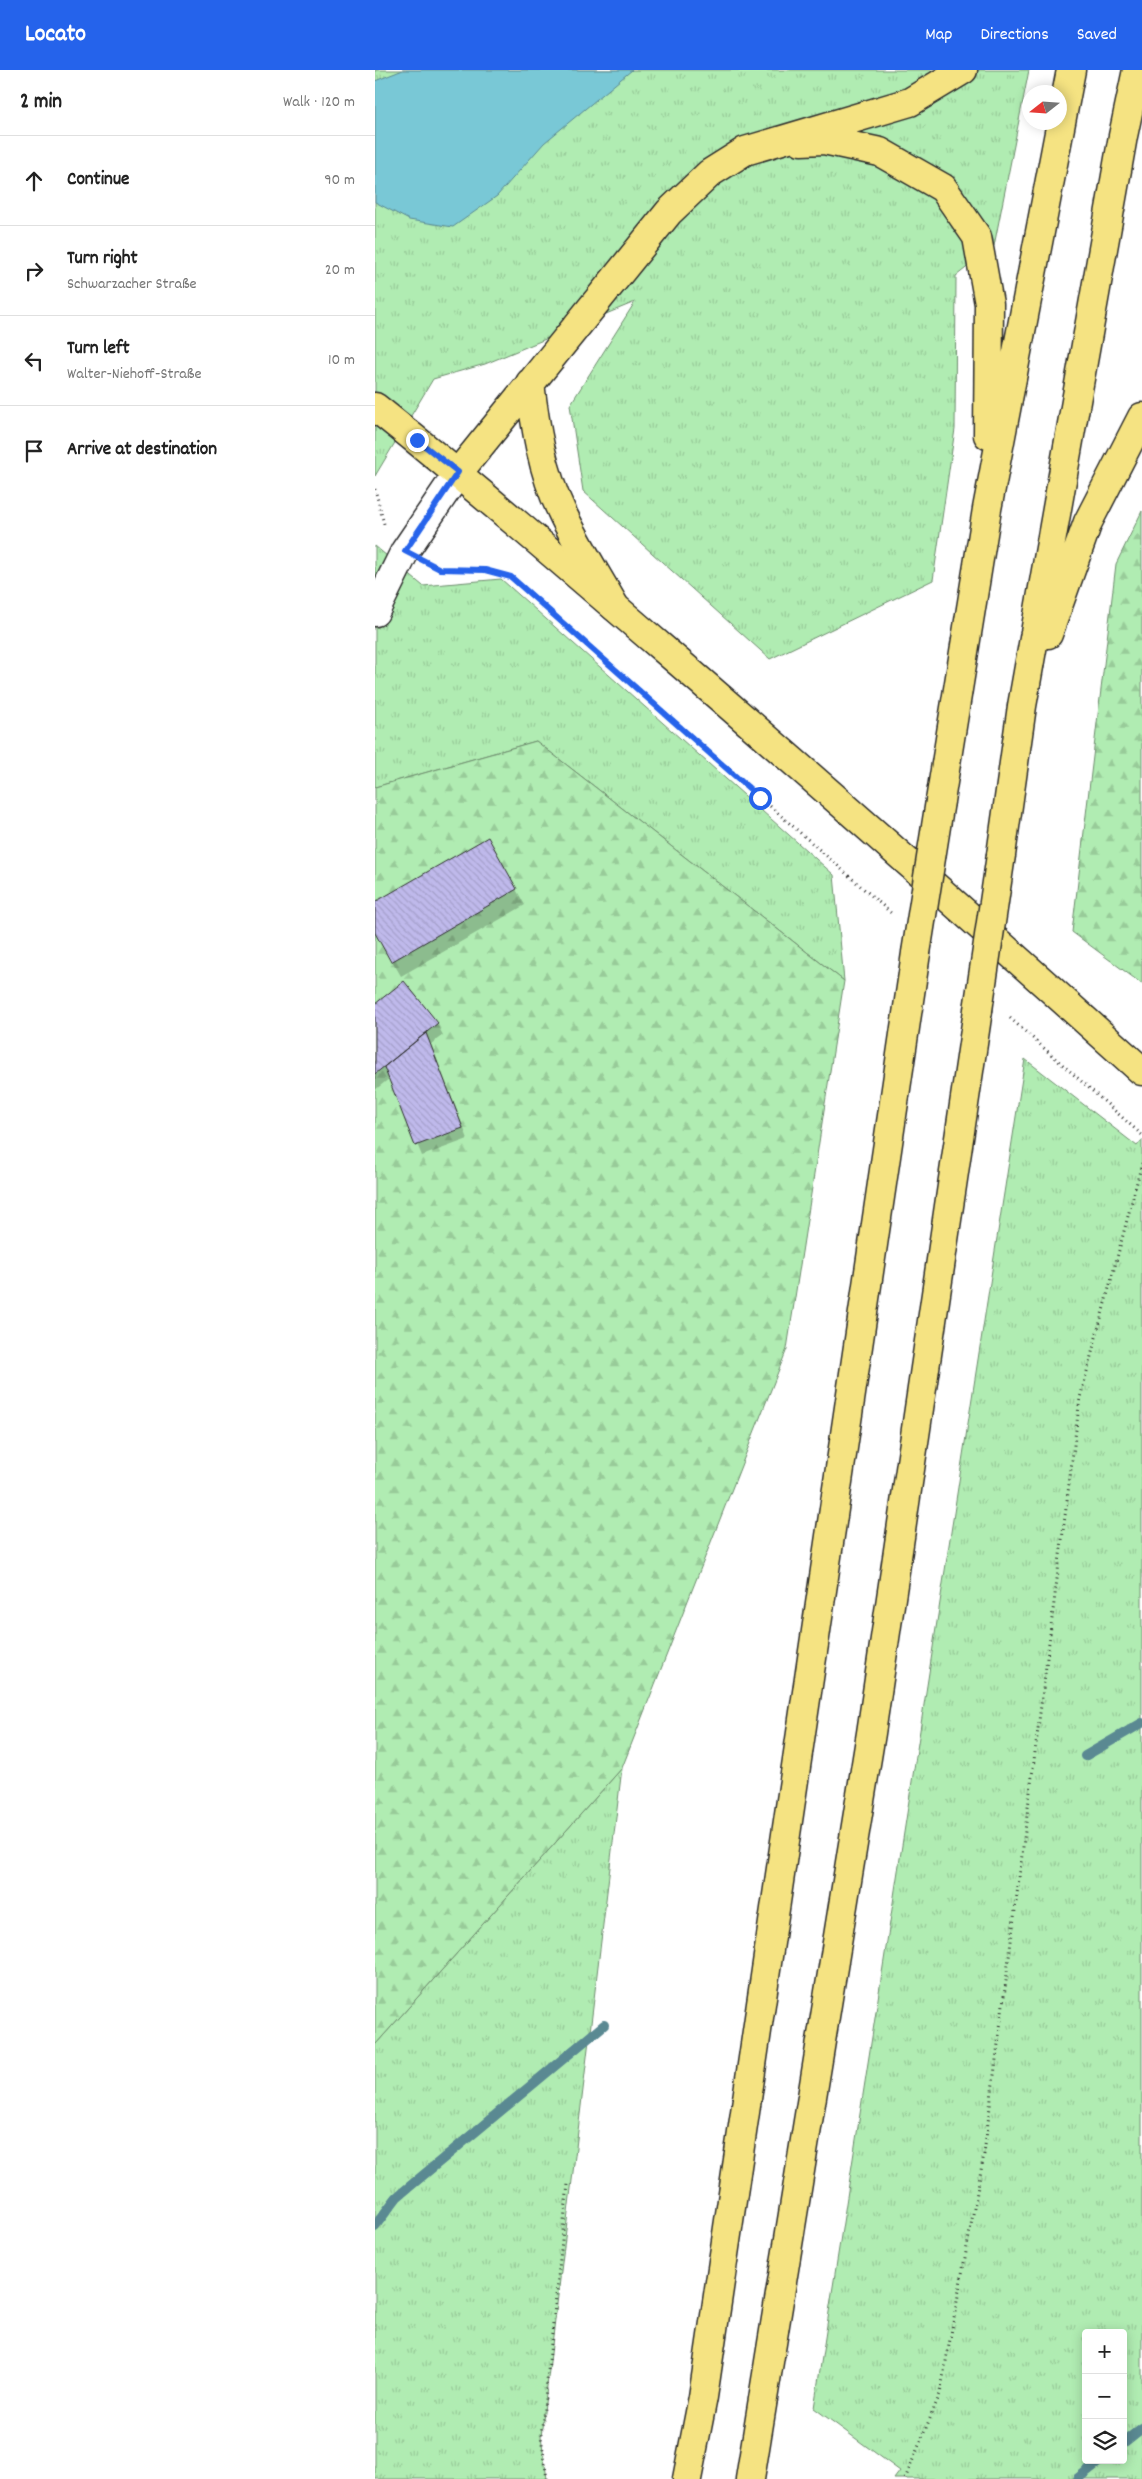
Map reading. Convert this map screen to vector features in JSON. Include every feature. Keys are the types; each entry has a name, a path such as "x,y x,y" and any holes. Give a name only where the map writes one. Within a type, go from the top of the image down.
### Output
{"main road":[{"path":"458,472 669,212 710,173 745,152 773,142 910,102 963,70"},
{"path":"687,2479 703,2397 940,800 987,509 1071,70"},
{"path":"750,2479 870,1743 1022,706 1123,136 1137,70"},
{"path":"773,142 824,140 880,152 943,188 977,237 989,304 987,509"},
{"path":"530,383 533,414 543,460 560,509 615,607"},
{"path":"375,407 458,472 615,607 947,896 1142,1072"},
{"path":"1022,706 1088,522 1142,417"}],"street":[{"path":"375,612 405,551 458,472"}],"path":[{"path":"405,551 440,569 485,570 511,577 897,918"},
{"path":"1008,1017 1142,1135"},
{"path":"905,2479 940,2394 953,2327 984,2154 1080,1398 1142,1163"},
{"path":"547,2479 541,2436 567,2184"}],"green space":[{"path":"375,70 1029,70 1026,85 1022,85 1022,105 994,246 956,276 955,429 933,580 770,659 583,491 570,405 635,302 485,364 433,379 375,476"},
{"path":"1142,511 1142,984 1072,932 1116,564"},
{"path":"375,546 423,586 501,579 834,875 844,981 536,741 375,787"},
{"path":"536,741 844,981 787,1349 622,1768 375,2045 375,787"},
{"path":"1025,1059 1137,1146 1142,1140 1142,2479 894,2479 900,2471 814,2408"},
{"path":"622,1768 541,2436 547,2479 375,2479 375,2045"}],"water":[{"path":"403,70 632,70 544,143 497,196 453,227 409,220 375,202 375,81"}],"building":[{"path":"488,837 517,889 391,962 375,933 375,902"},
{"path":"404,981 438,1023 375,1074 375,1004"},
{"path":"426,1033 463,1128 415,1146 384,1067"}],"waterway":[{"path":"1085,1756 1142,1723"},
{"path":"375,2226 397,2197 604,2025"},
{"path":"1127,2440 1142,2428"},
{"path":"1077,2479 1096,2464"}],"route":[{"path":"417,440 458,472 405,551 440,569 485,570 511,577 760,798"}]}
